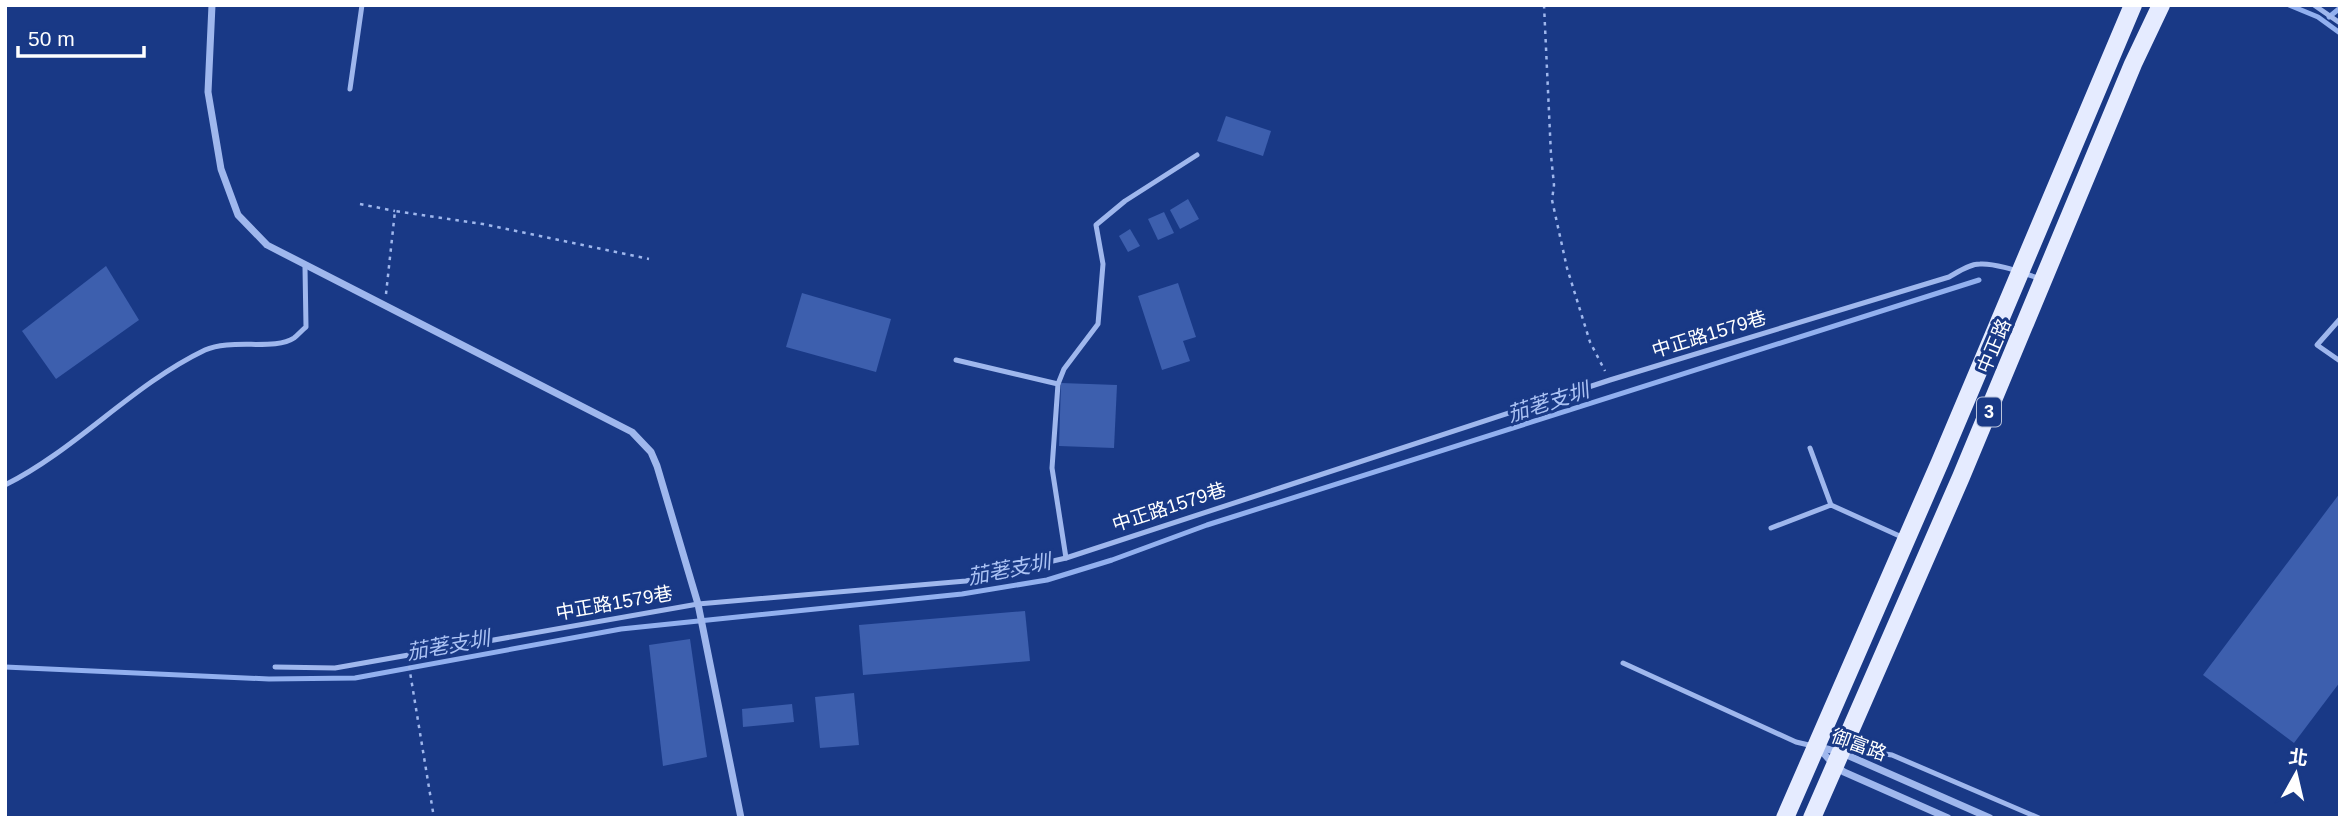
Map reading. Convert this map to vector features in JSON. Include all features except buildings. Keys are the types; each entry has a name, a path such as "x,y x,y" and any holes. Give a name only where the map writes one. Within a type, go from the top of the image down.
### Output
{"main road":[{"name":"中正路","path":"1785,818 1907,539 2133,5"},
{"name":"中正路","path":"1812,818 1962,477 2133,64 2161,5"}],"street":[{"path":"212,5 208,92 221,169 238,215 267,245 385,308 632,432 651,452 698,604 741,818"},
{"name":"御富路","path":"1817,747 1838,759 1990,818"},
{"name":"御富路","path":"1817,747 1838,759 1844,772 1948,818"}],"lane":[{"path":"350,89 362,5"},
{"path":"2314,5 2340,23"},
{"path":"1066,558 1052,468 1058,384 1064,369 1098,324 1103,264 1096,225 1125,201 1197,155"},
{"name":"中正路1579巷","path":"275,667 335,668 698,604 965,581 1066,558 1610,380 1949,277 1980,264 2044,280"},
{"path":"5,485 34,471 161,375 205,350 222,344 282,342 293,339 306,327 305,267"},
{"path":"2340,319 2317,345 2340,361"},
{"path":"956,360 1058,384"},
{"path":"1810,448 1831,505"},
{"path":"1772,528 1831,505 1907,539"},
{"path":"1623,663 1796,742 1817,747"},
{"path":"1838,759 1859,750 1892,755 2039,818"}],"path":[{"path":"1544,5 1554,185 1552,200 1558,236 1590,342 1610,380"},
{"path":"360,204 483,224 649,259"},
{"path":"385,308 395,211"},
{"path":"407,655 434,818"}],"waterway":[{"path":"2289,5 2318,17 2340,33"},
{"path":"2329,17 2340,8"},
{"name":"茄荖支圳","path":"5,667 269,679 355,678 621,629 962,594 1047,580 1112,560 1207,525 1979,280"}]}
